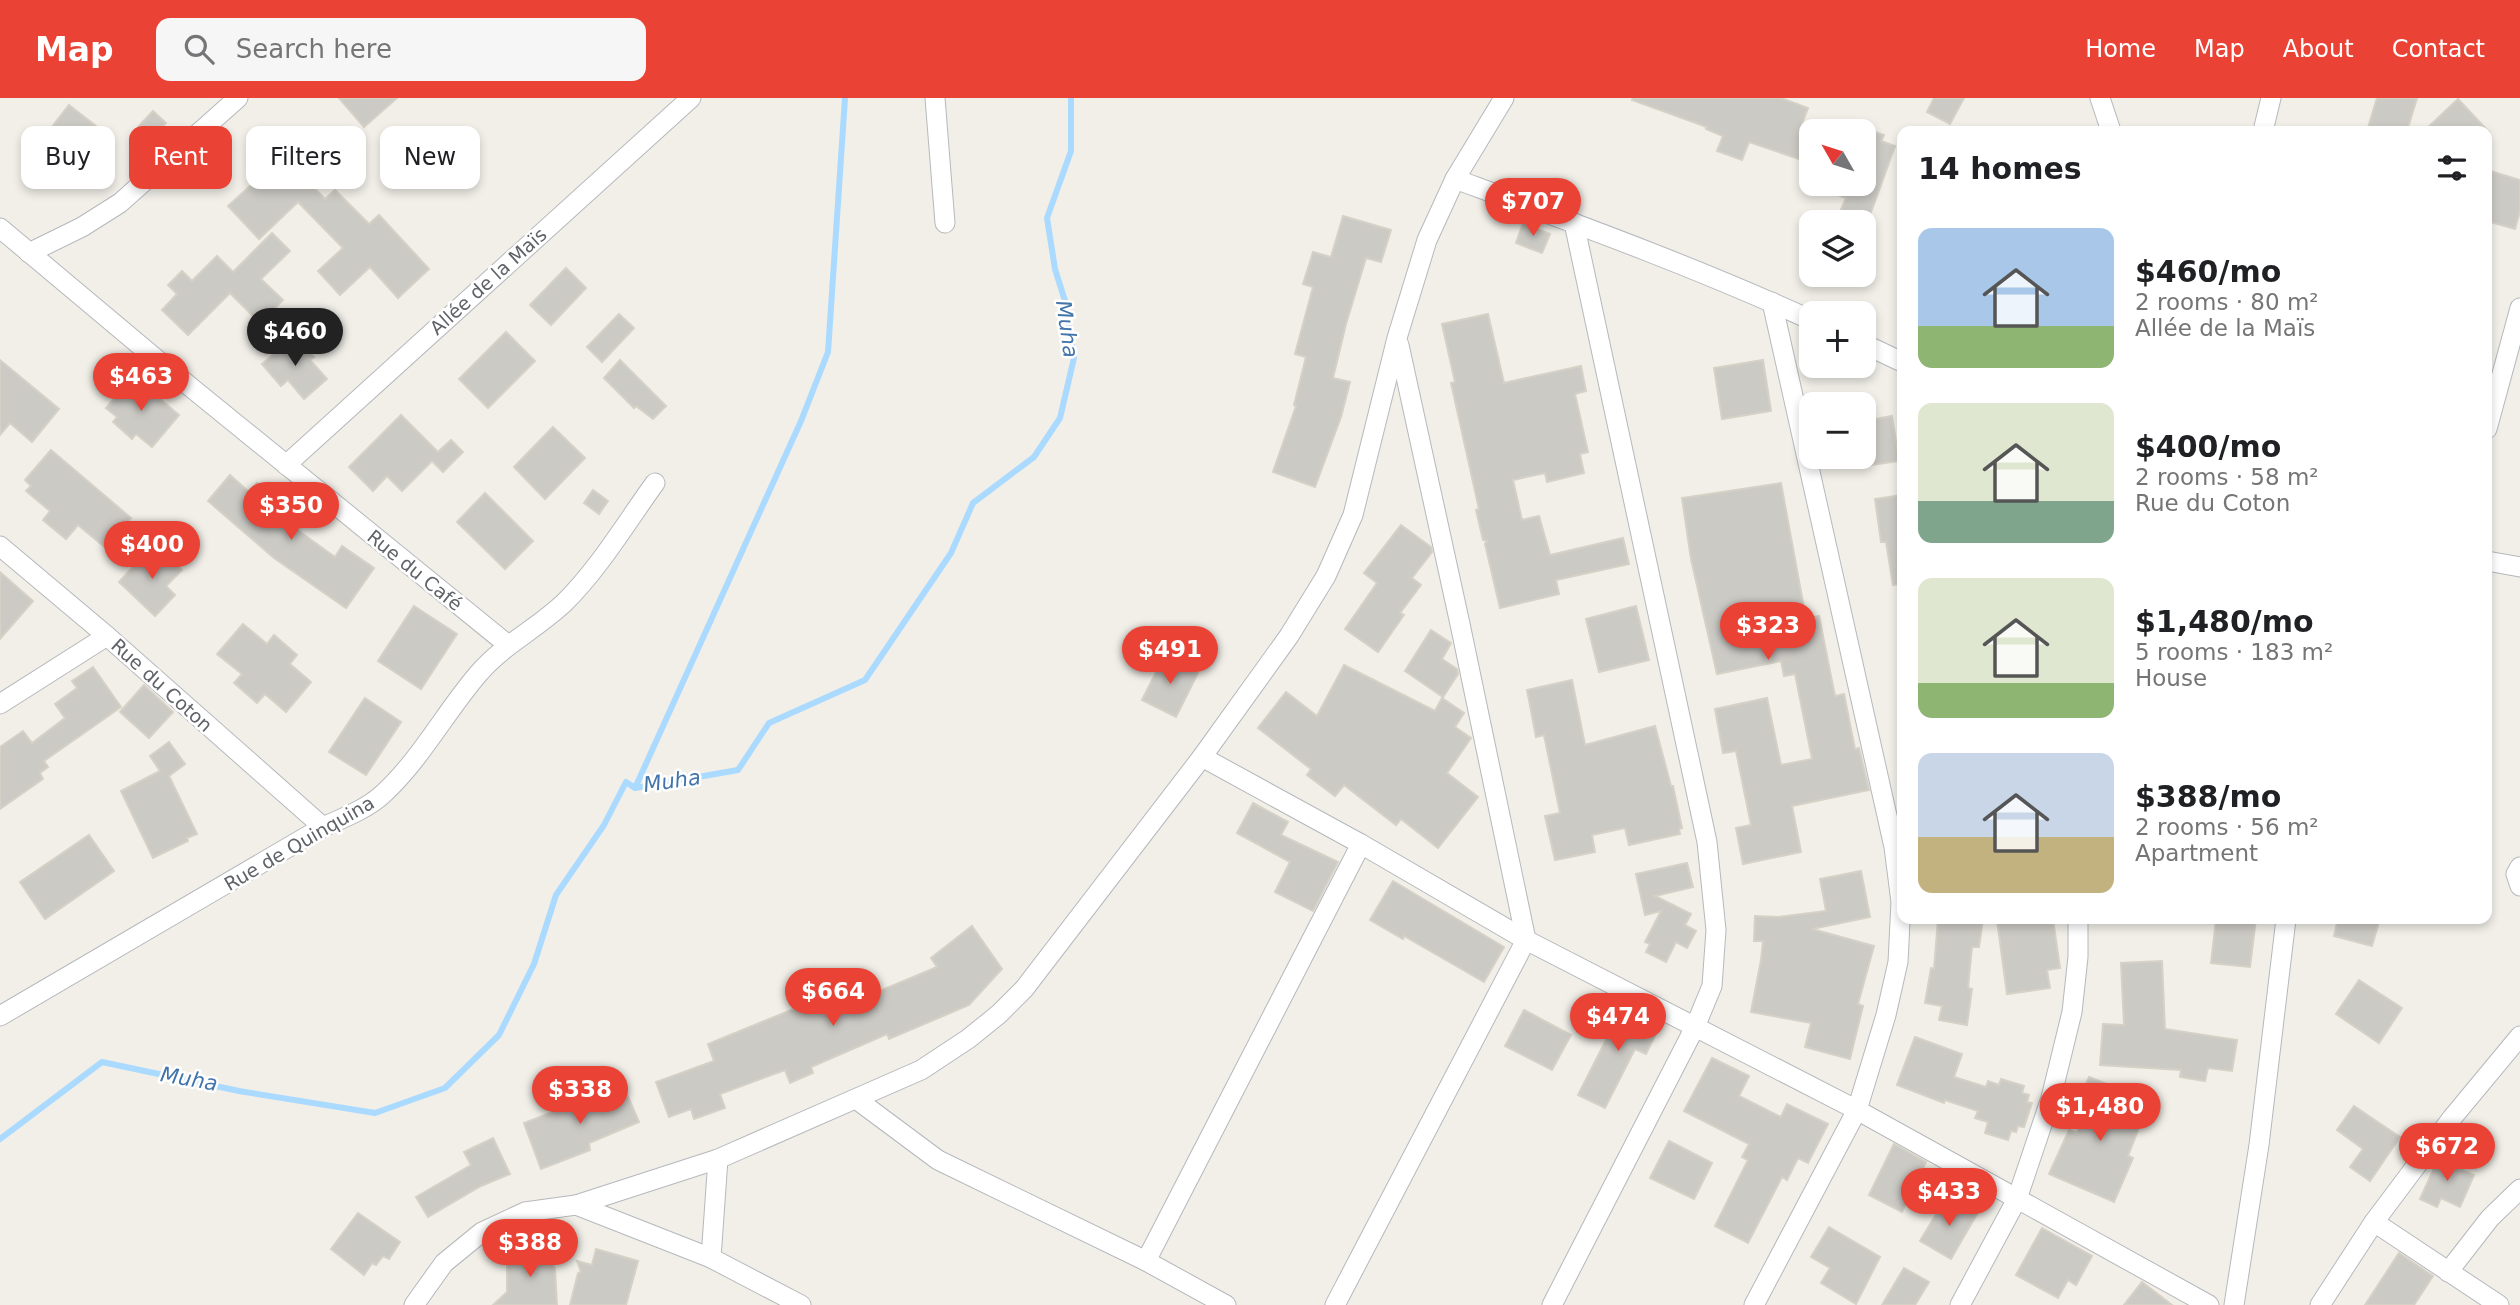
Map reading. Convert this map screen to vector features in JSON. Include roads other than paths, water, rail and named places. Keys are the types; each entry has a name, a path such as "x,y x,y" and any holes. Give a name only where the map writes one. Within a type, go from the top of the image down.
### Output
{"street":[{"path":"29,253 82,227 120,203 238,98"},
{"name":"Allée de la Maïs","path":"286,465 691,98"},
{"path":"935,98 945,223"},
{"path":"414,1305 443,1263 482,1232 525,1212 576,1205 718,1159 921,1070 968,1039 1024,989 1202,757 1289,636 1326,576 1353,515 1397,338 1427,240 1455,179 1504,98"},
{"path":"2100,98 2109,126"},
{"path":"2264,126 2271,98"},
{"path":"1455,179 1574,223 1799,314"},
{"path":"1552,1305 1695,1027 1712,986 1716,930 1707,842 1574,223"},
{"name":"Rue du Café","path":"0,228 507,644"},
{"path":"1772,302 1894,847 1897,871"},
{"path":"2492,411 2520,308"},
{"path":"1335,1305 1526,940 1397,338"},
{"path":"1876,350 1897,360"},
{"name":"Rue de Quinquina","path":"0,1016 382,795 413,760 480,672 507,644 540,624 596,566 655,483"},
{"name":"Rue du Coton","path":"0,545 323,827"},
{"path":"2492,562 2520,567"},
{"path":"0,704 107,636"},
{"path":"1202,757 1361,844 1526,940 1857,1110 2209,1305"},
{"path":"1146,1261 1361,844"},
{"path":"2520,867 2516,874 2520,886"},
{"path":"1754,1305 1857,1110 1886,1015 1898,962 1900,924"},
{"path":"1960,1305 2017,1199 2051,1098 2073,1012 2078,924"},
{"path":"2234,1305 2259,1145 2285,924"},
{"path":"2320,1305 2374,1222 2452,1118 2520,1036"},
{"path":"856,1099 938,1160 1146,1261 1226,1305"},
{"path":"711,1258 718,1159"},
{"path":"2448,1272 2490,1218 2520,1189"},
{"path":"576,1205 711,1258 802,1305"},
{"path":"2374,1222 2500,1305"}],"waterway":[{"path":"635,788 801,421 828,352 845,98"},
{"name":"Muha","path":"0,1139 102,1062 239,1091 375,1113 445,1088 499,1035 534,964 556,895 604,825 626,782 635,788 738,770 769,723 865,680 951,553 973,503 1034,457 1060,418 1074,358 1047,218 1071,151 1071,98"}]}
